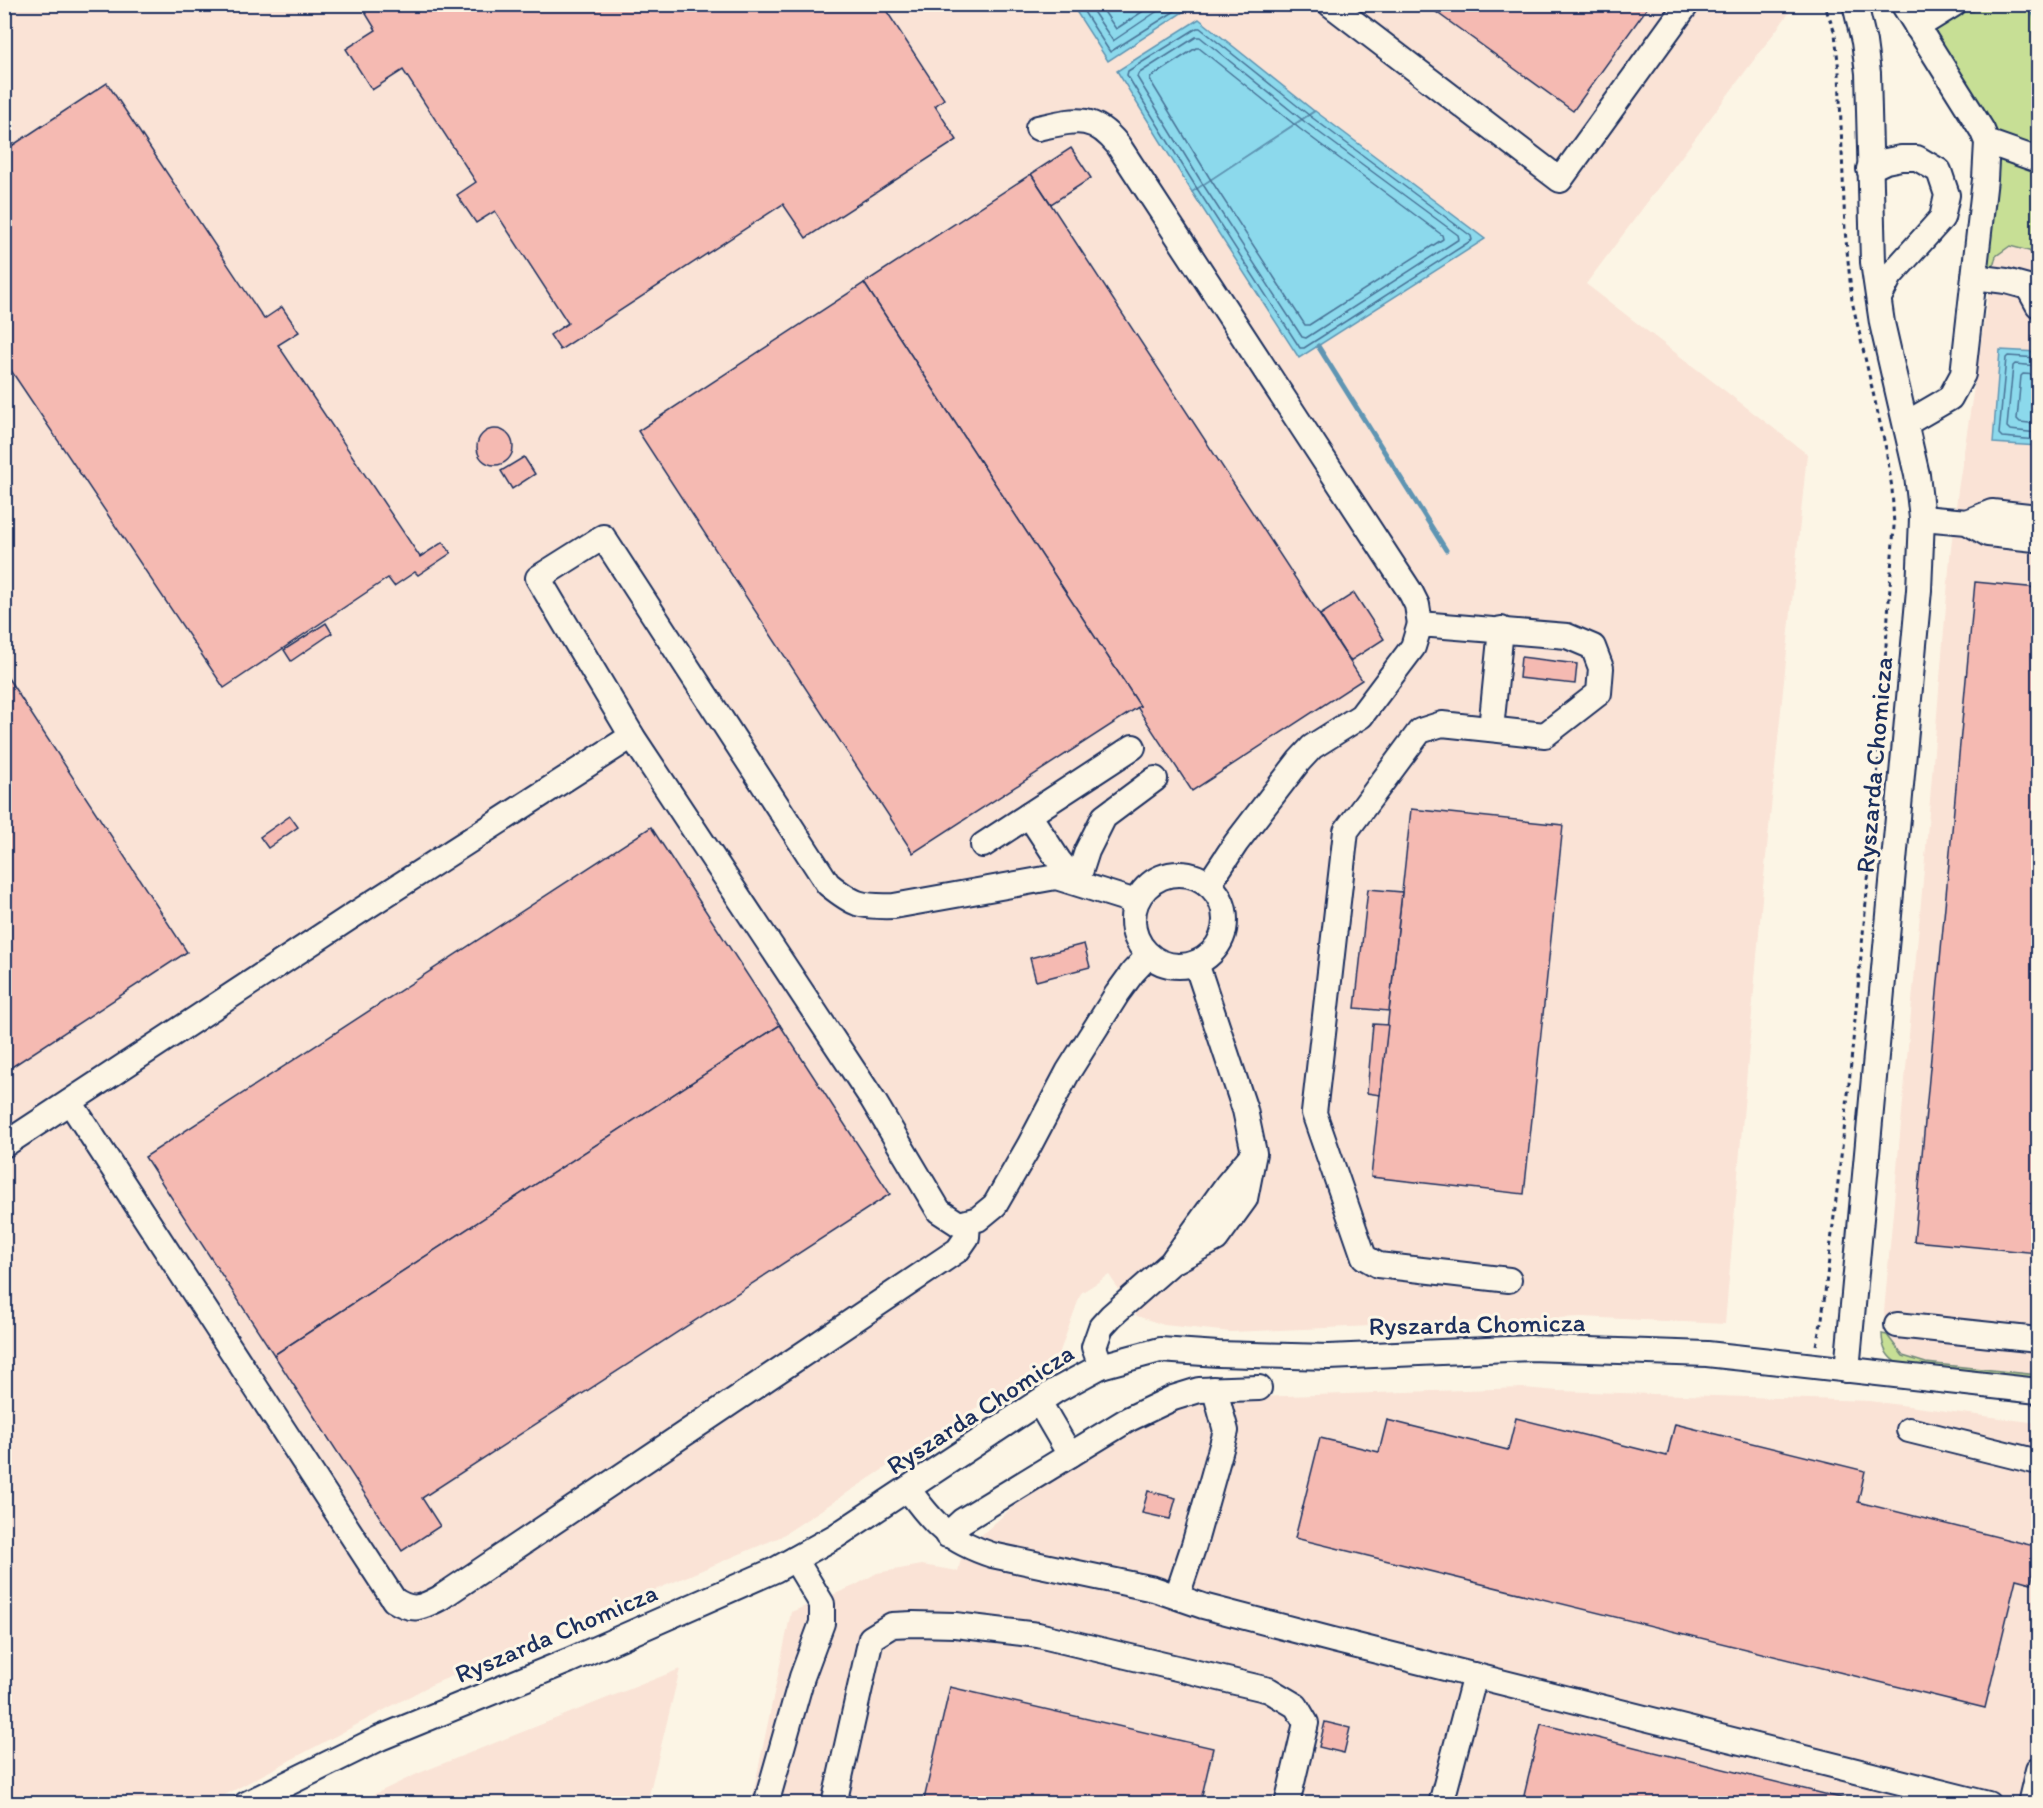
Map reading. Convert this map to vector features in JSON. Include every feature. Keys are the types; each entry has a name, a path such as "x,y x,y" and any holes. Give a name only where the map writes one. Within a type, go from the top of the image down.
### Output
{"street":[{"path":"1330,4 1560,180 1687,4"},
{"name":"Ryszarda Chomicza","path":"1847,1370 1919,590 1922,518 1917,475 1907,423 1882,323 1873,262 1868,73 1864,42 1855,4"},
{"path":"1903,4 1982,130 1986,142 1985,179 1963,374 1950,398 1907,423"},
{"path":"1917,27 1954,4"},
{"path":"1038,128 1080,121 1093,123 1110,135 1119,145 1411,593 1417,606 1420,624 1413,647 1361,716 1312,747 1299,761 1236,843 1209,884"},
{"path":"1986,142 2038,160"},
{"path":"1869,169 1886,161 1917,158 1939,171 1947,195 1942,218 1890,276 1879,298"},
{"path":"1974,277 2006,280 2028,287 2038,305"},
{"path":"1967,522 1992,512 2038,517"},
{"path":"1922,518 1967,522 1988,534 2035,539 2038,537"},
{"path":"1136,902 1056,877 894,906 868,907 849,900 828,884 603,537 538,578 632,736 873,1100 939,1211 959,1224 978,1219 995,1205 1068,1072 1132,972 1148,956"},
{"path":"1420,624 1567,636 1593,647 1601,668 1599,693 1545,735 1442,724 1420,731 1346,831 1314,1113 1364,1257 1378,1266 1509,1280"},
{"path":"1491,729 1501,629"},
{"path":"4,1145 349,918 632,736"},
{"path":"983,845 1133,747"},
{"path":"1077,882 1087,851 1104,817 1155,779"},
{"path":"1029,815 1059,861 1077,882"},
{"path":"1171,875 1186,875 1209,884 1221,902 1225,917 1224,932 1217,946 1196,963 1178,966 1163,964 1148,956 1134,932 1132,917 1136,902 1145,889 1157,880 1171,875"},
{"path":"1101,1366 1094,1347 1101,1327 1171,1263 1227,1185 1254,1154 1245,1110 1196,963"},
{"path":"70,1102 394,1599 405,1607 423,1607 440,1598 958,1250 967,1237 968,1223"},
{"path":"1897,1325 2038,1340"},
{"name":"Ryszarda Chomicza","path":"246,1803 380,1738 578,1656 795,1559 908,1490 1039,1402 1101,1366 1160,1350 1329,1357 1531,1348 1707,1354 2038,1391"},
{"path":"946,1534 962,1521 1129,1419 1173,1398 1199,1390 1259,1388"},
{"path":"1177,1596 1226,1431 1213,1389"},
{"path":"1039,1402 1070,1455"},
{"path":"1909,1430 2038,1462"},
{"path":"908,1490 925,1513 946,1534 970,1548 992,1555 1154,1589 1203,1606 1333,1640 1988,1803"},
{"path":"766,1803 802,1677 822,1623 822,1604 795,1559"},
{"path":"834,1803 871,1638 892,1625 913,1624 955,1625 1038,1635 1269,1690 1296,1706 1306,1723 1287,1803"},
{"path":"1441,1803 1474,1675"},
{"path":"2030,1803 2038,1770"}],"path":[{"path":"1808,1366 1818,1342 1822,1319 1847,1105 1876,795 1894,526 1892,488 1886,449 1852,301 1845,230 1839,72 1835,33 1824,4"}],"shaded area":[{"path":"5,5 1795,5 1586,284 1807,454 1763,887 1725,1324 1582,1317 1231,1332 1164,1325 1137,1316 1109,1275 1081,1293 1059,1354 780,1537 431,1685 210,1803 5,1804"},
{"path":"2010,246 2029,251 2038,260 2038,1375 1926,1363 1903,1356 1887,1335 1884,1312 1950,557 1958,490 1992,271 1996,256"},
{"path":"1524,1388 1870,1401 2038,1423 2038,1803 751,1804 791,1612 854,1586 877,1573 922,1565 958,1571 961,1559 977,1539 1034,1488 1159,1411 1197,1399"},
{"path":"680,1669 647,1803 356,1803 417,1774"}],"green space":[{"path":"1982,5 2038,5 2038,156 2001,142 1931,30 1956,12 1973,11"},
{"path":"1999,156 2038,166 2038,260 2029,251 2010,246 1996,256 1992,271 1984,261"},
{"path":"1882,1334 1887,1335 1903,1356 1926,1363 2038,1375 2038,1381 1899,1364 1886,1352"}],"water":[{"path":"1072,5 1179,5 1186,10 1108,61"},
{"path":"1199,19 1314,111 1192,192 1117,71"},
{"path":"1315,111 1485,239 1299,358 1192,192"},
{"path":"2000,350 2038,352 2038,446 1993,443"}],"building":[{"path":"360,4 882,4 944,99 935,106 957,140 806,238 783,204 560,350 550,335 568,323 495,211 476,223 457,195 476,182 403,70 372,90 346,49 376,30"},
{"path":"1425,4 1650,4 1573,111"},
{"path":"107,83 264,319 282,307 299,332 278,345 420,557 443,542 451,553 418,575 415,572 394,586 388,578 224,688 4,360 4,151"},
{"path":"1071,148 1091,178 1051,204 1031,174"},
{"path":"1031,174 1362,680 1192,791 1137,707 1140,706 864,283"},
{"path":"864,283 1140,706 913,853 638,431"},
{"path":"495,429 508,434 513,447 508,460 495,465 482,460 477,447 482,434"},
{"path":"524,457 535,474 512,489 501,471"},
{"path":"1975,582 2038,588 2038,1253 1914,1241"},
{"path":"1354,593 1384,639 1350,661 1320,615"},
{"path":"326,623 332,633 291,661 284,650"},
{"path":"1521,657 1577,664 1575,684 1519,678"},
{"path":"4,672 187,952 4,1072"},
{"path":"1411,809 1563,825 1524,1194 1371,1177"},
{"path":"290,816 298,827 268,848 260,837"},
{"path":"651,827 780,1025 274,1355 145,1157"},
{"path":"1368,889 1402,892 1389,1011 1355,1008"},
{"path":"1084,944 1090,967 1036,981 1030,958"},
{"path":"1373,1024 1388,1025 1380,1095 1367,1093"},
{"path":"780,1025 890,1194 422,1498 440,1526 402,1551 274,1355"},
{"path":"1516,1418 1667,1456 1675,1424 1865,1471 1858,1502 2038,1547 2031,1583 2016,1579 1985,1708 1295,1538 1320,1438 1379,1452 1387,1420 1508,1450"},
{"path":"1148,1491 1176,1498 1170,1519 1142,1513"},
{"path":"950,1687 1213,1748 1200,1804 923,1804"},
{"path":"1325,1722 1350,1728 1344,1753 1319,1747"},
{"path":"1541,1724 1865,1804 1522,1804"}],"waterway":[{"path":"2030,4 2038,22"},
{"path":"1318,346 1446,550"}]}
